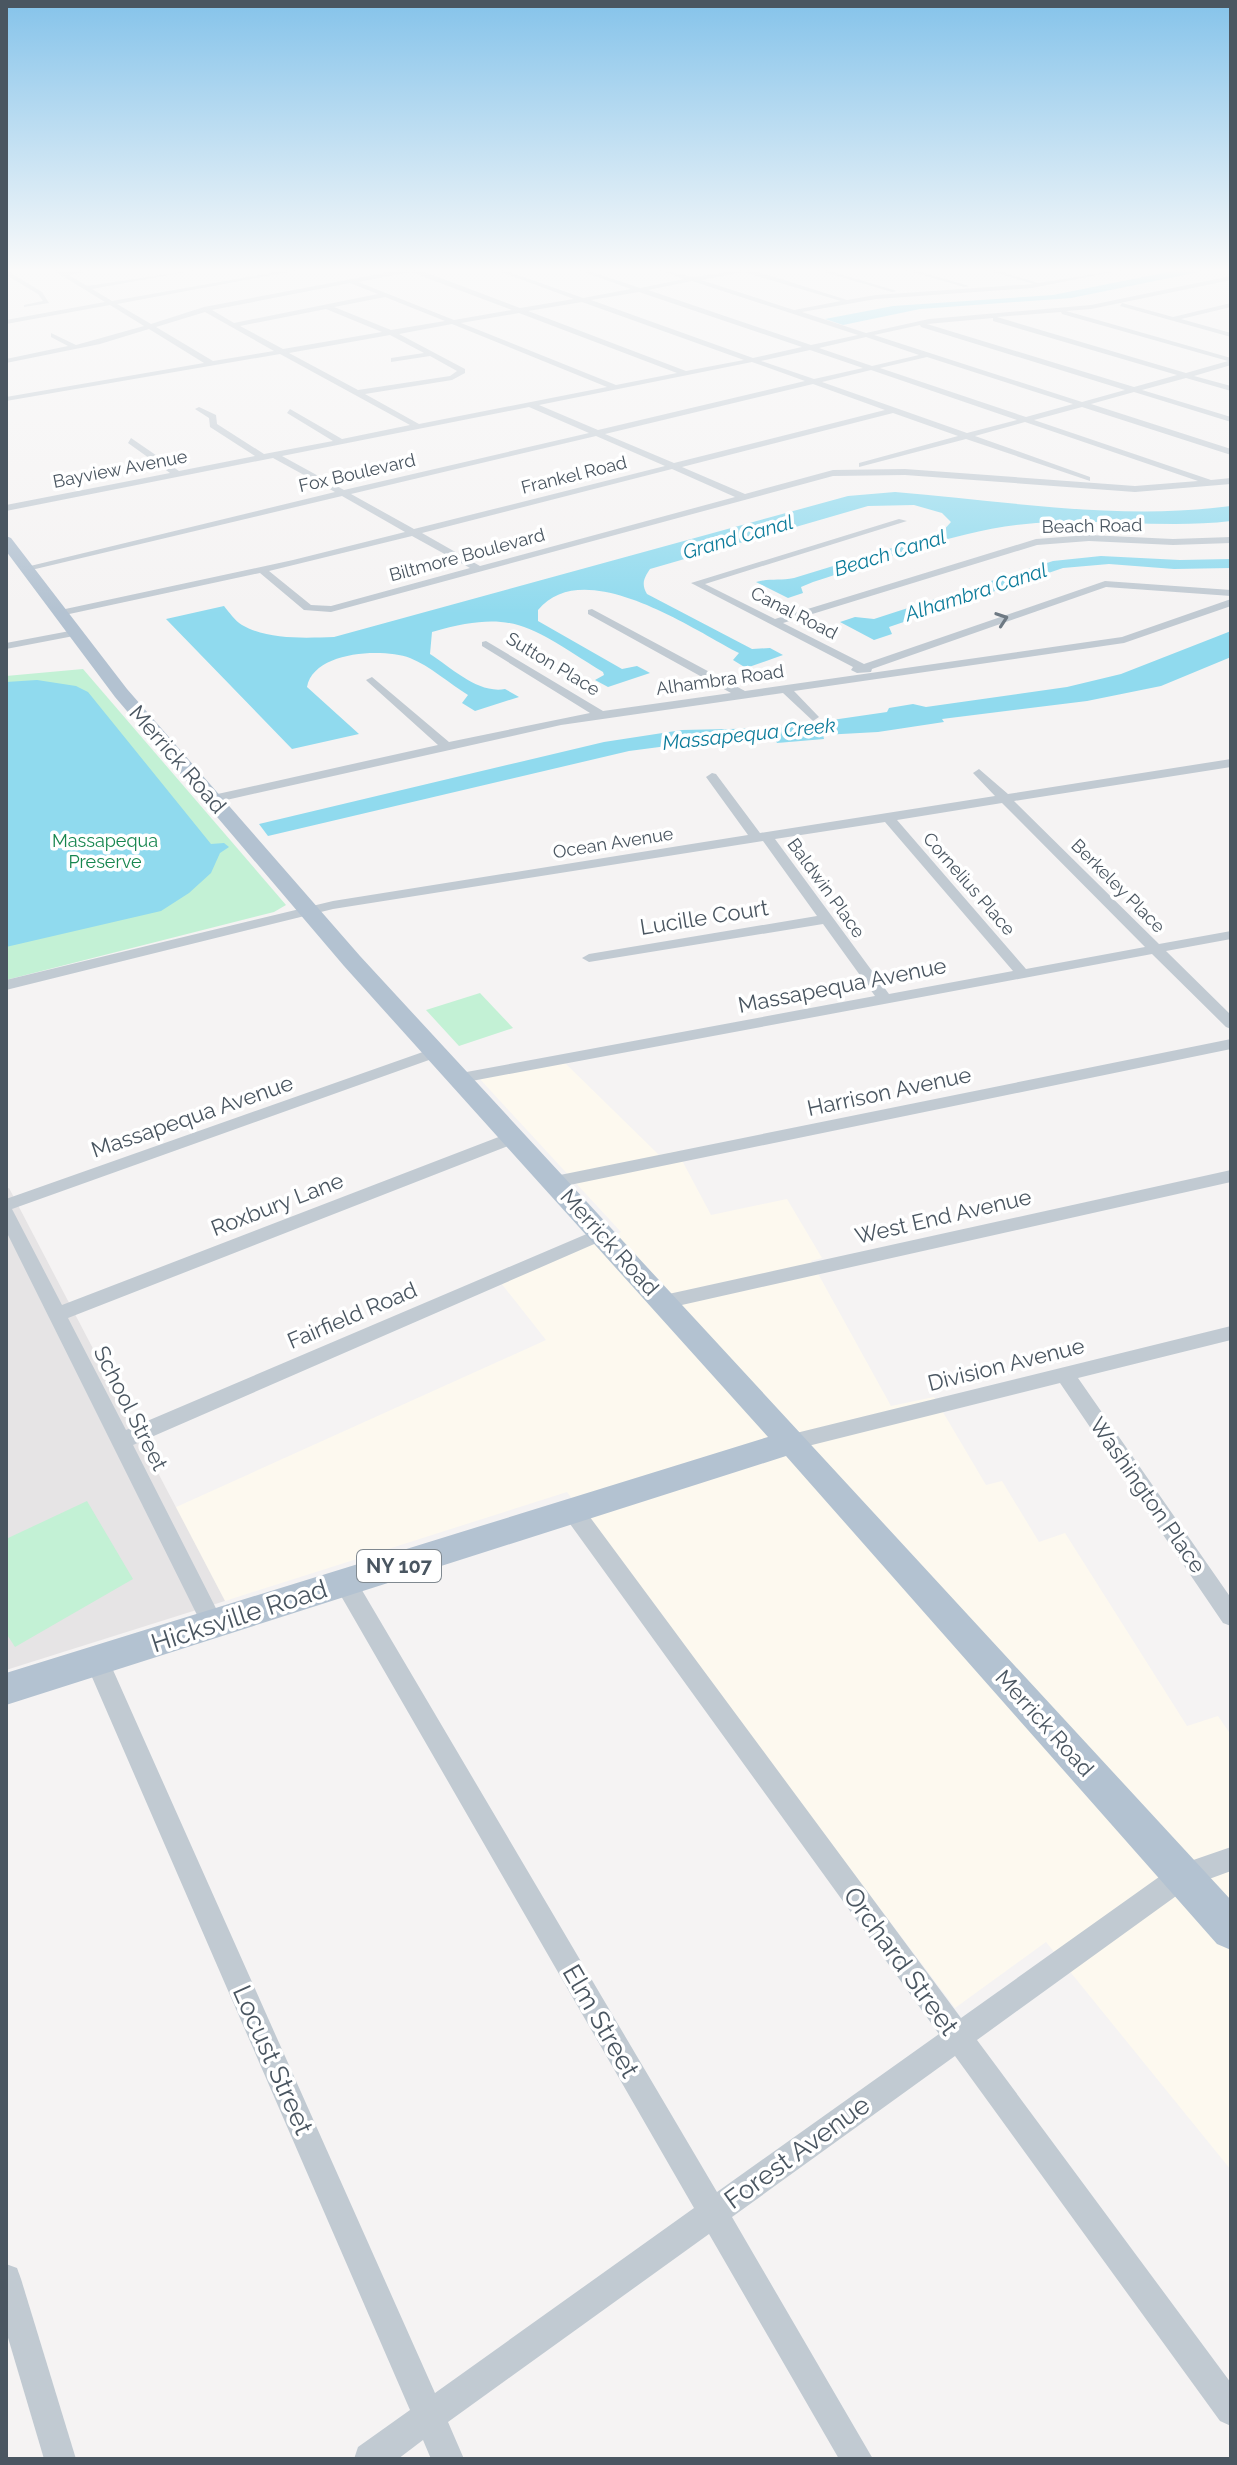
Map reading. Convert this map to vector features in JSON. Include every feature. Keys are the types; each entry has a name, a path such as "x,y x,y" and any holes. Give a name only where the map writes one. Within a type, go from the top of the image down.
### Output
{"main road":[{"name":"Merrick Road","path":"6,541 121,693 308,910 1231,1930"},
{"name":"Hicksville Road","path":"6,1689 792,1442"}],"street":[{"path":"6,399 94,384"},
{"path":"341,384 417,426"},
{"path":"357,393 415,384"},
{"path":"608,384 615,387"},
{"name":"Bayview Avenue","path":"6,508 630,384"},
{"name":"Fox Boulevard","path":"27,568 801,384"},
{"path":"822,384 1112,488"},
{"path":"919,384 1214,483"},
{"path":"1018,384 1231,452"},
{"path":"1119,384 1231,420"},
{"path":"833,473 1153,384"},
{"path":"530,404 744,497"},
{"path":"199,409 213,417 213,425 262,457"},
{"name":"Frankel Road","path":"262,570 894,410"},
{"path":"290,411 341,442"},
{"path":"131,441 178,474"},
{"path":"274,455 479,569"},
{"path":"876,461 879,468 892,472"},
{"path":"1045,482 1066,478 1063,471"},
{"name":"Biltmore Boulevard","path":"262,570 308,608 331,609 833,473 892,472 1155,489 1231,481"},
{"name":"Canal Road","path":"877,675 696,583 902,521"},
{"name":"Beach Road","path":"773,623 1036,542 1089,538 1173,542 1231,540"},
{"path":"60,613 262,570"},
{"path":"816,684 1105,584 1231,593"},
{"name":"Alhambra Road","path":"213,799 601,715 1124,640 1231,602"},
{"path":"592,612 743,695"},
{"path":"6,646 75,633"},
{"name":"Sutton Place","path":"486,644 601,715"},
{"path":"929,645 968,664"},
{"path":"372,680 447,747"},
{"path":"786,689 813,717"},
{"name":"Ocean Avenue","path":"6,985 308,910 1231,763"},
{"name":"Berkeley Place","path":"979,773 1231,1024"},
{"name":"Baldwin Place","path":"712,777 826,919 885,999"},
{"name":"Cornelius Place","path":"888,817 1023,974"},
{"name":"Lucille Court","path":"589,958 826,919"},
{"name":"Massapequa Avenue","path":"461,1078 1231,935"},
{"name":"Harrison Avenue","path":"555,1182 1231,1044"},
{"name":"Massapequa Avenue","path":"6,1205 437,1052"},
{"name":"Roxbury Lane","path":"56,1315 515,1137"},
{"name":"West End Avenue","path":"664,1302 1231,1176"},
{"name":"School Street","path":"6,1213 213,1624"},
{"name":"Fairfield Road","path":"121,1441 602,1234"},
{"name":"Division Avenue","path":"792,1442 1231,1333"},
{"name":"Washington Place","path":"1065,1374 1231,1616"},
{"name":"Orchard Street","path":"573,1511 1231,2410"},
{"name":"Elm Street","path":"345,1582 857,2459"},
{"name":"Locust Street","path":"97,1661 448,2459"},
{"name":"Forest Avenue","path":"370,2459 1182,1876 1231,1859"},
{"path":"6,2279 60,2459"}],"shaded area":[{"path":"564,1062 659,1155 677,1151 711,1215 787,1199 822,1258 811,1261 891,1406 934,1397 986,1485 1002,1481 1039,1542 1065,1533 1187,1726 1218,1716 1231,1735 1231,2170 1046,1942 955,2008 567,1492 225,1601 174,1508 546,1340 501,1283 621,1232 478,1077"},
{"path":"9,1188 225,1601 6,1670 6,1189"}],"green space":[{"name":"Massapequa Preserve","path":"83,669 286,905 274,912 6,980 6,676"},
{"path":"480,993 513,1028 459,1046 426,1010"},
{"path":"87,1501 133,1579 15,1647 6,1633 6,1539"}],"water":[{"path":"895,492 1105,511 1231,506 1231,521 1182,524 1060,522 1007,526 951,538 895,555 813,582 801,587 803,593 788,598 756,582 794,578 941,533 951,522 942,513 914,505 868,506 650,569 646,575 644,584 647,594 752,649 770,648 783,655 746,668 733,660 739,653 667,614 609,593 582,590 558,595 538,610 538,621 622,669 637,666 650,673 608,687 595,680 604,675 603,672 523,626 505,622 461,625 432,632 430,654 475,684 495,690 505,689 519,697 475,711 462,703 468,695 417,661 383,653 351,655 322,666 312,675 307,687 359,734 292,749 166,619 224,606 239,623 252,630 287,637 334,637 848,496"},
{"name":"Alhambra Canal","path":"1101,556 1231,559 1231,568 1174,569 1109,564 1063,568 889,627 892,634 874,640 840,622 855,617 874,619 1053,561"},
{"name":"Massapequa Creek","path":"1231,631 1231,657 1161,686 1087,701 942,719 944,722 878,732 823,735 824,739 777,743 775,739 690,743 629,751 268,836 259,824 604,742 682,730 777,728 887,712 889,708 913,704 926,707 1067,687 1121,674"},
{"name":"Massapequa Preserve","path":"37,680 76,686 88,692 211,844 224,843 229,847 220,853 211,873 189,893 161,911 6,947 6,682"}],"water label":[{"name":"Grand Canal","path":"738,537"},
{"name":"Beach Canal","path":"890,553"}]}
